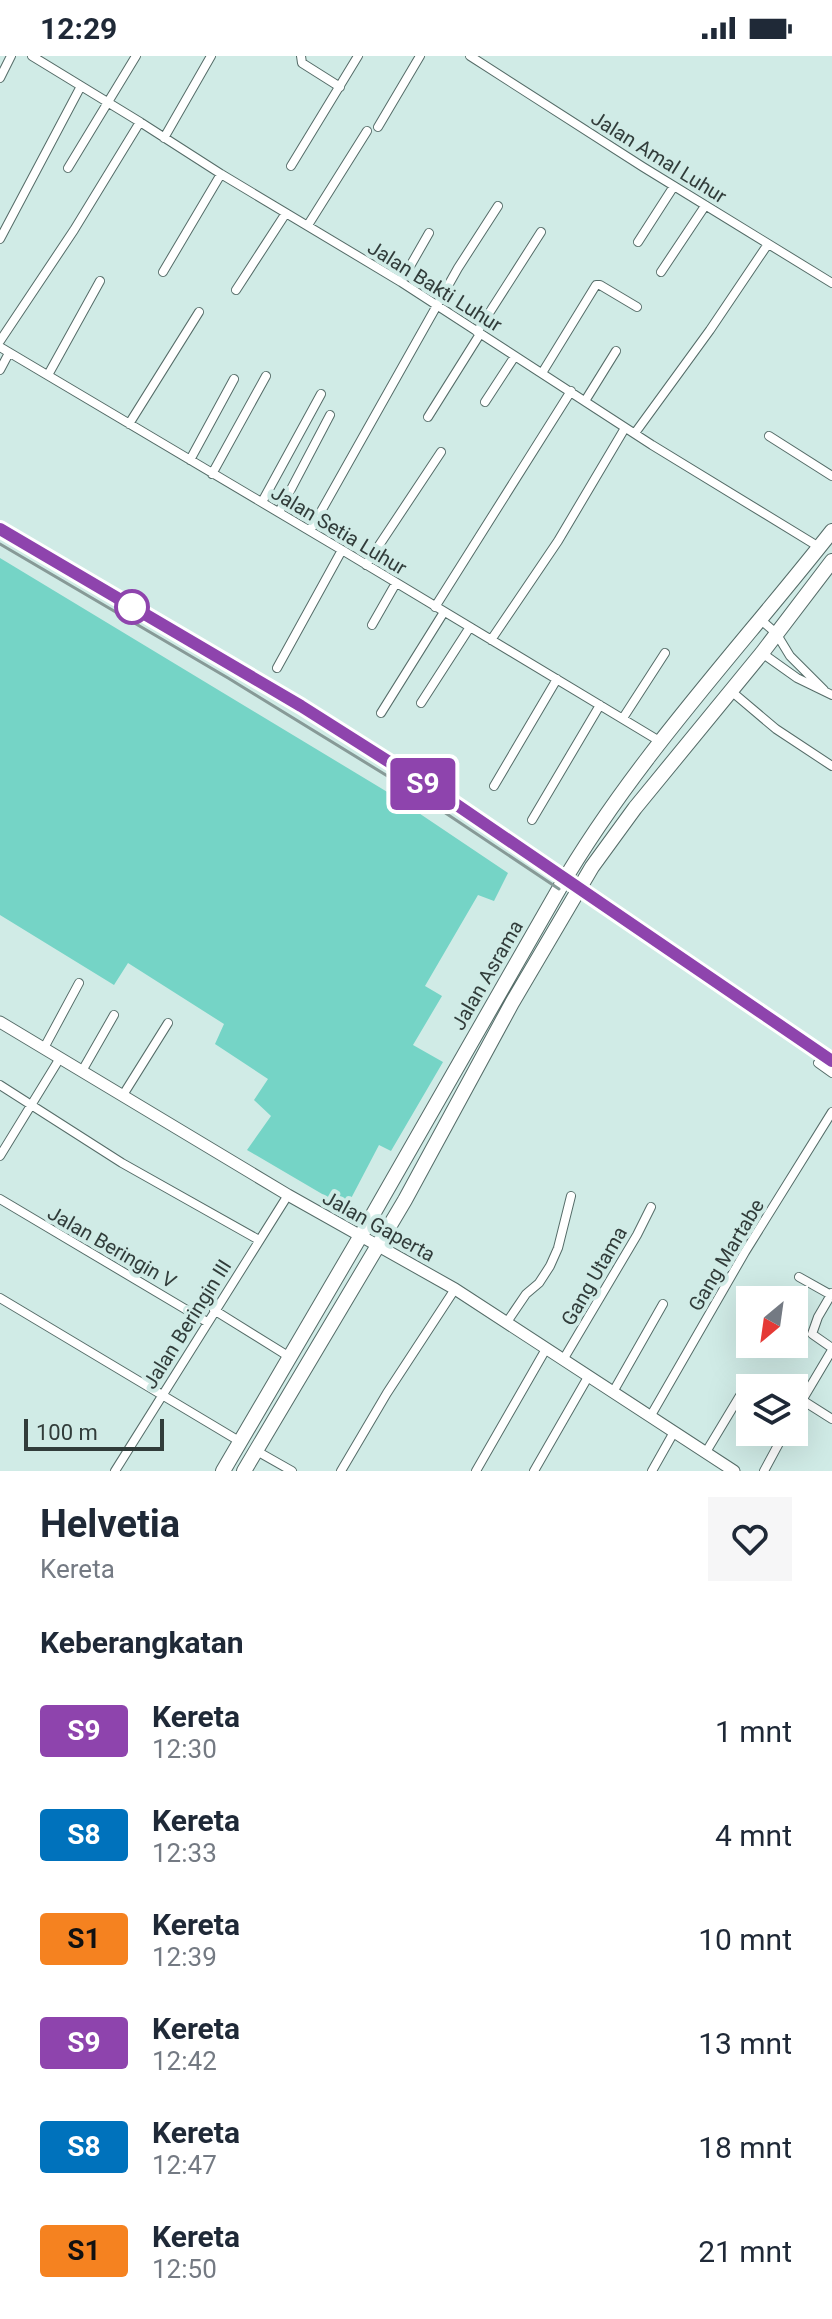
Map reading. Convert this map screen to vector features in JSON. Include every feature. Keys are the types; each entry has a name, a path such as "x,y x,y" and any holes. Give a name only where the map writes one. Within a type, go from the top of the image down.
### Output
{"highway":[{"name":"Jalan Asrama","path":"223,1471 591,837 661,742 832,531"},
{"name":"Jalan Asrama","path":"244,1471 378,1246 512,1003 592,867 635,808 762,653 832,561"}],"street":[{"path":"0,78 11,56"},
{"name":"Jalan Bakti Luhur","path":"32,56 401,282 625,428 819,547"},
{"path":"68,168 136,56"},
{"path":"164,138 211,56"},
{"path":"301,56 302,63 340,87"},
{"path":"291,166 358,56"},
{"path":"378,127 420,56"},
{"name":"Jalan Amal Luhur","path":"470,56 832,283"},
{"path":"0,239 81,86"},
{"path":"0,344 140,122"},
{"path":"308,225 367,131"},
{"path":"163,272 221,174"},
{"path":"638,242 674,186"},
{"path":"310,531 458,268 498,206"},
{"path":"661,272 705,206"},
{"path":"236,290 286,213"},
{"path":"428,417 541,232"},
{"path":"401,282 429,233"},
{"path":"635,433 768,244"},
{"path":"48,375 100,281"},
{"path":"542,373 596,285 637,307"},
{"path":"129,424 199,312"},
{"name":"Jalan Setia Luhur","path":"0,344 9,353 661,742"},
{"path":"585,401 616,351"},
{"path":"0,370 9,353"},
{"path":"485,402 515,356"},
{"path":"212,474 266,376"},
{"path":"190,460 234,379"},
{"path":"435,607 571,391"},
{"path":"262,502 321,394"},
{"path":"279,512 330,415"},
{"path":"491,640 558,541 625,428"},
{"path":"769,436 832,476"},
{"path":"366,565 441,452"},
{"path":"277,668 342,550"},
{"path":"372,625 396,583"},
{"path":"381,713 444,612"},
{"path":"761,620 776,633 790,656 828,692"},
{"path":"421,703 470,627"},
{"path":"623,718 665,653"},
{"path":"762,653 797,678 828,692"},
{"path":"782,667 790,656"},
{"path":"494,786 557,679"},
{"path":"731,691 765,720 832,766"},
{"path":"532,820 600,705"},
{"path":"44,1048 79,983"},
{"path":"82,1071 114,1015"},
{"name":"Jalan Gaperta","path":"0,1022 288,1195 455,1289 734,1471"},
{"path":"123,1095 168,1023"},
{"path":"0,1156 60,1058"},
{"path":"818,1063 832,1073"},
{"path":"0,1085 122,1163 259,1240"},
{"name":"Gang Martabe","path":"650,1417 736,1268 832,1112"},
{"name":"Jalan Beringin III","path":"115,1471 288,1195"},
{"path":"504,1320 539,1283 550,1266 558,1248 571,1196"},
{"name":"Jalan Beringin V","path":"0,1199 207,1322"},
{"name":"Gang Utama","path":"563,1360 651,1207"},
{"path":"799,1277 831,1294 812,1334 832,1349 808,1390"},
{"path":"341,1471 387,1393 455,1289"},
{"path":"0,1298 239,1441"},
{"path":"613,1392 663,1304"},
{"path":"214,1310 288,1356"},
{"path":"476,1471 546,1349"},
{"path":"534,1471 588,1377"},
{"path":"706,1452 736,1402"},
{"path":"808,1404 832,1419"},
{"path":"652,1471 674,1432"},
{"path":"764,1471 777,1446"},
{"path":"255,1450 292,1471"}],"green space":[{"path":"0,558 389,793 508,873 494,901 478,895 425,986 442,996 413,1045 443,1062 391,1151 379,1145 346,1208 247,1150 271,1116 254,1100 268,1079 215,1044 224,1024 128,963 114,985 0,915"}],"railway":[{"path":"0,529 301,706 454,803 832,1061"},
{"path":"0,544 228,678 420,796 559,889"}],"train":[{"name":"S9","path":"0,529 301,706 454,803 832,1061"}]}
